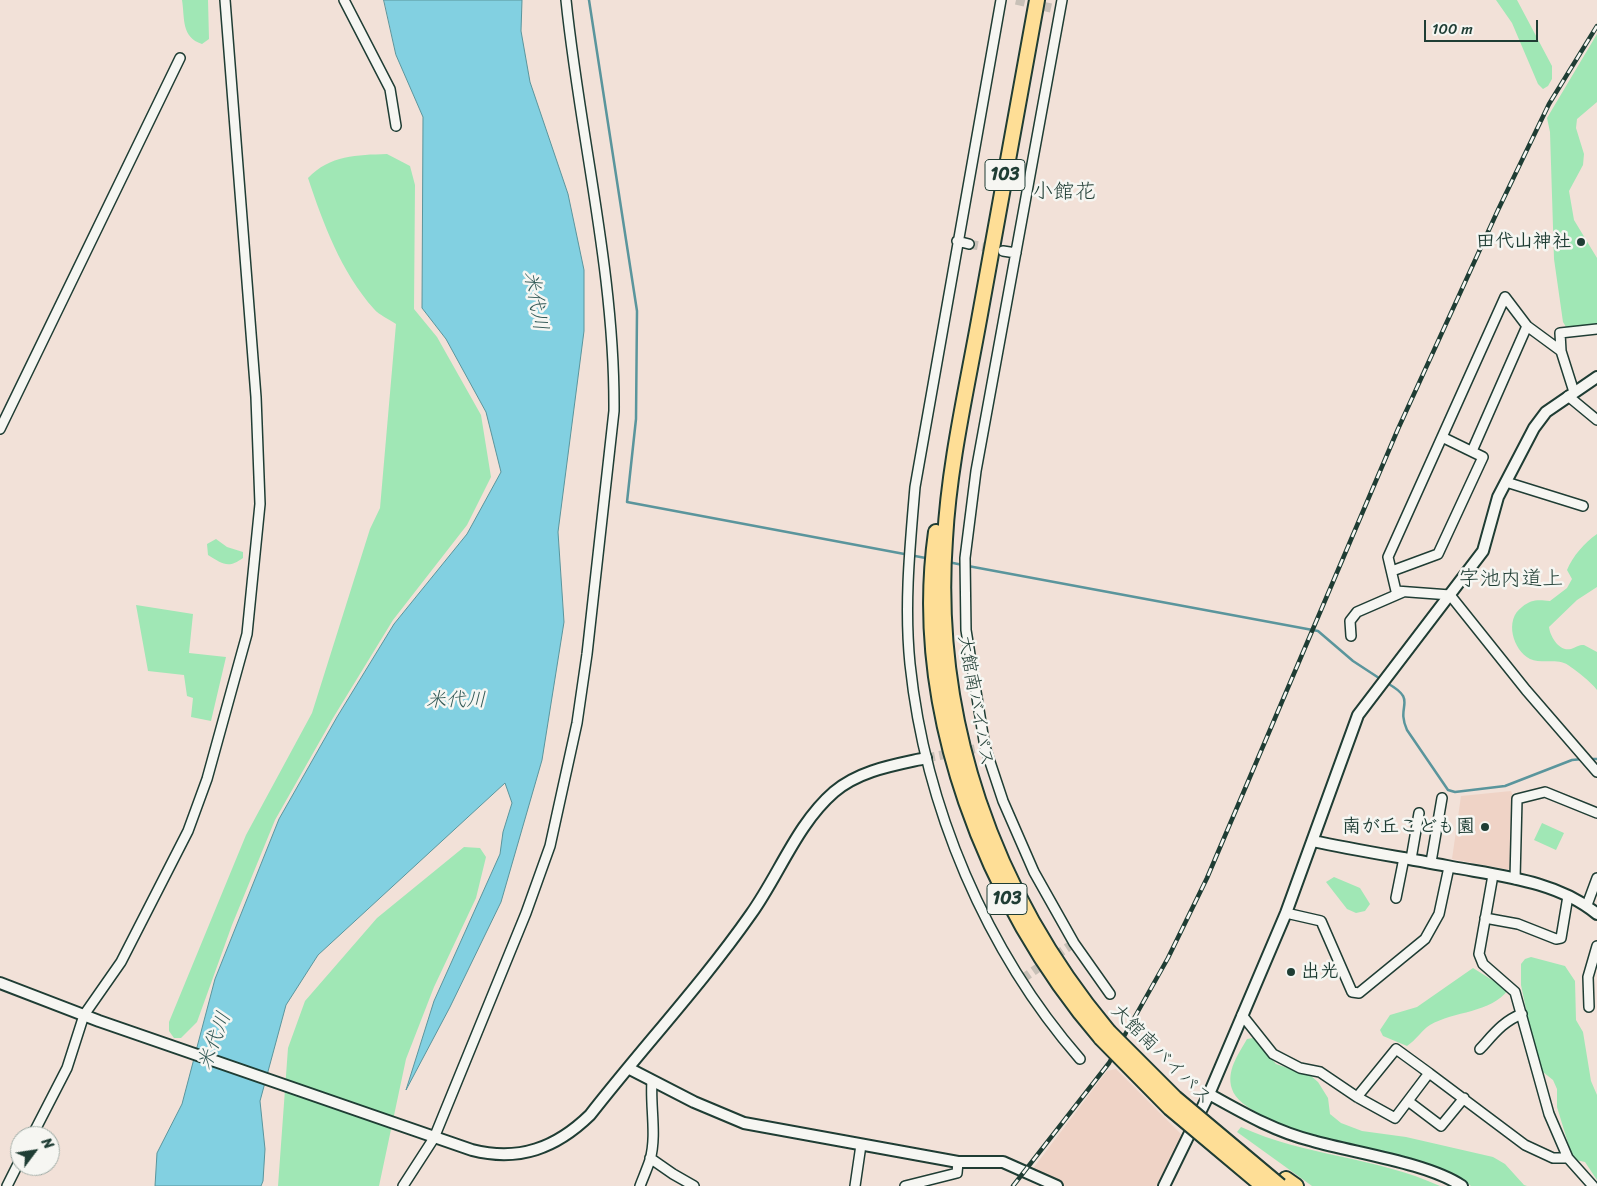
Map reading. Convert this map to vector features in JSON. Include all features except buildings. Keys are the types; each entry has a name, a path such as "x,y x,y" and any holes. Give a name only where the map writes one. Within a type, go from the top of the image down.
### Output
{"highway":[{"name":"大館南バイパス","path":"1037,0 973,350 947,466 938,576 953,703 962,747 978,805 1005,870 1038,933 1072,986 1104,1034 1145,1084 1263,1186"},
{"name":"大館南バイパス","path":"1104,1034 1176,1098 1287,1184"},
{"path":"1145,1084 1168,1109 1253,1186"}],"street":[{"path":"37,1126 67,1068 84,1015 120,962 188,831 209,771 247,634 257,542 260,486 256,397 225,0"},
{"path":"344,0 390,89 396,126"},
{"path":"403,1186 434,1138 526,913 550,846 577,723 587,654 614,411 614,371 610,312 566,0"},
{"path":"1001,0 915,487 909,550 908,625 910,663 915,705 926,758 954,845 989,925 1032,996 1062,1038 1080,1059"},
{"path":"1062,0 1056,9 1016,253 976,471 966,564 966,630 985,747 1003,801 1043,887 1074,943 1110,994"},
{"path":"0,429 180,58"},
{"path":"957,242 969,244"},
{"path":"1003,250 1016,253"},
{"path":"1561,351 1527,326 1504,298 1388,557 1396,591 1450,595 1526,690 1597,772"},
{"path":"1472,451 1527,326"},
{"path":"1597,329 1560,333 1561,351 1571,394 1597,420"},
{"path":"1164,1186 1209,1094 1286,913 1358,715 1388,673 1483,551 1498,497 1534,428 1546,412 1597,377"},
{"path":"1392,571 1438,554 1483,457 1442,437"},
{"path":"1506,482 1583,506"},
{"path":"1351,636 1350,621 1357,612 1403,592"},
{"path":"0,983 99,1021 472,1150 498,1155 538,1149 554,1143 574,1131 590,1115 694,989 746,921 770,888 801,832 835,791 871,771 926,758"},
{"path":"1515,879 1517,799 1545,792 1597,813"},
{"path":"1431,862 1442,798"},
{"path":"1396,898 1419,813"},
{"path":"1313,841 1515,879 1555,890 1586,905 1597,914"},
{"path":"1286,913 1321,921 1352,992 1359,993 1425,939 1439,914 1450,867"},
{"path":"1493,874 1479,954 1483,964 1515,992 1549,1114 1568,1158 1593,1186"},
{"path":"1586,905 1597,878"},
{"path":"1485,918 1518,924 1556,939 1561,938 1568,896"},
{"path":"1589,1008 1588,977 1597,946"},
{"path":"1480,1050 1500,1026 1511,1018 1522,1014"},
{"path":"1242,1015 1273,1054 1300,1068 1320,1072 1357,1097 1395,1118 1429,1073"},
{"path":"1357,1097 1396,1049 1525,1145 1552,1158 1568,1158"},
{"path":"628,1068 702,1106 744,1122 958,1162 1003,1162 1057,1186"},
{"path":"640,1186 650,1158 653,1128 650,1100 652,1081"},
{"path":"1209,1094 1278,1130 1312,1141 1422,1169 1448,1178 1462,1186"},
{"path":"1408,1101 1441,1126 1464,1098"},
{"path":"855,1186 861,1145"},
{"path":"650,1158 694,1186"},
{"path":"905,1186 957,1173 958,1162"}],"shaded area":[{"name":"南が丘こども園","path":"1511,791 1513,796 1511,870 1452,859 1461,796"},
{"path":"1116,1069 1182,1135 1159,1186 1065,1186 1031,1171 1107,1071"}],"green space":[{"path":"182,0 208,0 209,39 202,44 190,37 187,32"},
{"path":"1496,0 1517,0 1552,66 1552,79 1548,86 1543,89 1538,84 1512,23"},
{"path":"1597,34 1597,102 1577,119 1576,128 1584,154 1583,165 1569,191 1574,220 1597,258 1597,328 1569,332 1563,322 1554,259 1550,132 1547,118"},
{"path":"387,154 410,166 415,185 414,309 437,337 481,415 491,477 467,525 393,620 333,718 275,820 232,925 197,1022 181,1038 174,1038 169,1031 169,1022 246,835 312,713 370,529 380,508 396,324 376,311 362,295 352,279 334,247 308,178 325,165 344,158"},
{"path":"1597,534 1597,587 1577,600 1549,627 1553,639 1559,646 1571,649 1584,645 1597,652 1597,690 1572,667 1564,663 1534,660 1524,655 1515,642 1512,627 1516,613 1526,604 1542,600 1550,601 1567,588 1572,579 1567,570 1569,565 1579,550"},
{"path":"216,539 227,547 243,552 243,558 226,564 208,555 207,544"},
{"path":"136,605 193,614 189,653 226,657 211,721 191,717 193,698 187,696 184,675 148,671"},
{"path":"1542,823 1564,833 1556,850 1534,840"},
{"path":"464,847 480,848 486,857 476,898 434,987 406,1059 379,1186 278,1186 288,1048 305,1001 377,918"},
{"path":"1334,877 1360,888 1370,904 1365,911 1356,913 1347,909 1326,882"},
{"path":"1531,957 1565,966 1575,981 1576,1020 1583,1032 1591,1081 1597,1095 1597,1180 1585,1162 1576,1160 1571,1153 1557,1107 1557,1089 1553,1080 1538,1068 1521,985 1521,964 1525,959"},
{"path":"1473,968 1508,990 1501,998 1492,1003 1430,1025 1407,1046 1383,1036 1380,1030 1390,1015 1417,1007"},
{"path":"1253,1038 1276,1064 1311,1076 1318,1082 1328,1098 1330,1114 1341,1123 1362,1131 1406,1137 1493,1157 1505,1164 1527,1186 1471,1186 1460,1177 1439,1168 1325,1139 1264,1116 1243,1103 1232,1089 1231,1082 1232,1069 1237,1057 1247,1039"},
{"path":"1241,1127 1265,1137 1290,1144 1416,1176 1440,1186 1312,1186 1237,1132"}],"water":[{"name":"米代川","path":"384,0 522,0 521,31 530,82 568,194 584,270 584,331 558,532 564,622 542,760 501,902 450,1007 406,1090 434,1001 500,854 503,832 512,803 505,783 318,955 286,1005 260,1101 265,1149 261,1186 155,1186 157,1153 182,1104 215,979 279,819 337,717 394,624 467,534 501,472 486,412 446,339 422,308 423,117 396,55"}],"waterway":[{"path":"589,0 637,311 636,419 627,502 931,559"},
{"path":"948,562 963,565"},
{"path":"968,566 1318,631 1353,661 1382,680"},
{"path":"1387,683 1402,694 1405,704 1403,714 1407,730 1448,790 1455,792 1505,786 1572,760 1583,759"},
{"path":"1589,759 1597,759"}],"tunnel":[{"path":"1016,0 1051,8"},
{"path":"969,244 995,249"},
{"path":"926,758 985,747"},
{"path":"1022,979 1074,943"}],"railway":[{"path":"1013,1186 1109,1063 1168,958 1207,878 1398,429 1498,210 1549,104 1597,26"}],"place":[{"name":"田代山神社","path":"1581,242"},
{"name":"南が丘こども園","path":"1485,827"},
{"name":"出光","path":"1291,972"}],"district":[{"name":"小館花","path":"1064,193"},
{"name":"字池内道上","path":"1511,580"}]}
